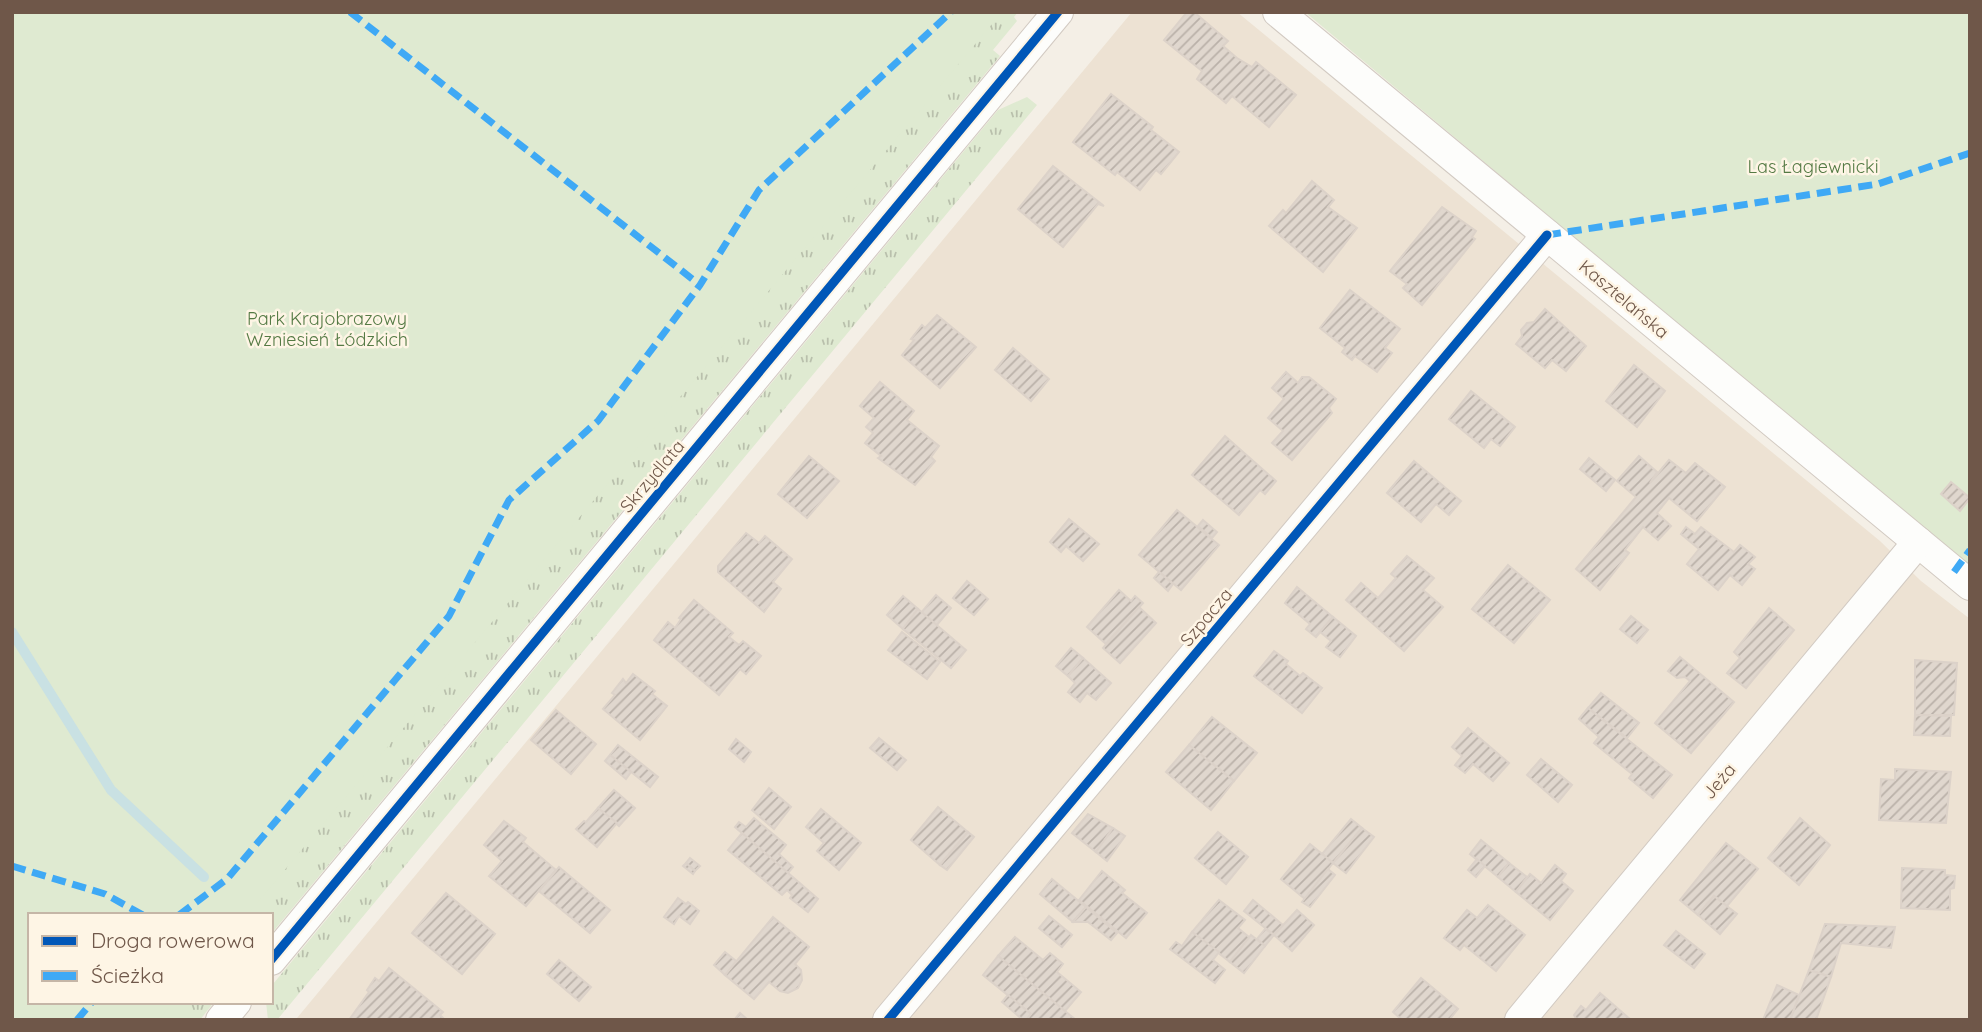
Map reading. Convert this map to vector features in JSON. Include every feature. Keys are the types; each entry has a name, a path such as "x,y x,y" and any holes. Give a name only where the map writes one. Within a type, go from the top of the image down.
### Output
{"street":[{"name":"Skrzydlata","path":"273,958 1058,12"},
{"name":"Kasztelańska","path":"1278,12 1970,585"},
{"name":"Szpacza","path":"888,1020 1548,235"},
{"name":"Jeża","path":"1520,1020 1918,542"}],"shaded area":[{"path":"1132,12 1237,12 1880,541 1921,581 1970,619 1970,1020 297,1018"}],"green space":[{"name":"Park Krajobrazowy Wzniesień Łódzkich","path":"12,12 1002,12 249,913 28,913 28,1004 171,1004 159,1020 12,1020"},
{"path":"989,12 1018,12 1014,17 1017,21 993,50 1000,56 273,932 273,913 240,913"},
{"name":"Las Łagiewnicki","path":"1305,12 1970,12 1970,569"},
{"path":"1027,97 1037,105 277,1020 268,1020 266,1004 273,1004 273,984 998,110"},
{"path":"164,1004 212,1004 200,1020 152,1020"}],"building":[{"path":"1187,12 1194,12 1228,41 1223,46 1237,58 1252,67 1256,62 1296,95 1269,127 1232,96 1226,103 1197,79 1202,71 1164,40"},
{"path":"1111,94 1153,127 1151,130 1179,152 1161,174 1156,170 1140,190 1117,172 1115,175 1073,142"},
{"path":"1053,166 1104,206 1098,204 1063,247 1018,209"},
{"path":"1312,181 1334,200 1328,207 1357,228 1323,272 1269,226 1283,210 1286,213"},
{"path":"1442,207 1476,231 1472,237 1475,239 1422,305 1403,288 1407,284 1390,271"},
{"path":"1350,290 1400,329 1385,348 1392,353 1377,372 1355,356 1352,360 1342,352 1345,348 1320,328"},
{"path":"1545,309 1586,346 1566,371 1552,360 1545,368 1516,344 1522,336 1521,330 1527,323 1534,322"},
{"path":"937,315 976,347 940,388 902,355 922,325 925,328"},
{"path":"1013,348 1049,379 1031,401 995,370"},
{"path":"1634,365 1665,391 1637,427 1606,401"},
{"path":"1286,372 1298,383 1302,377 1309,377 1336,399 1329,408 1332,413 1292,460 1272,443 1283,431 1268,418 1284,399 1272,388"},
{"path":"880,382 914,411 907,420 939,446 931,457 935,461 915,485 878,458 881,456 865,443 873,433 866,427 874,418 860,406"},
{"path":"1471,391 1515,427 1500,446 1491,439 1484,448 1449,419"},
{"path":"1225,436 1276,481 1265,494 1260,490 1239,515 1192,475"},
{"path":"809,456 839,481 807,518 778,494"},
{"path":"1639,456 1657,472 1650,483 1669,460 1686,473 1695,463 1725,487 1697,521 1669,498 1657,513 1671,526 1658,540 1643,527 1625,550 1629,553 1600,590 1576,569 1636,497 1617,481"},
{"path":"1589,458 1615,480 1606,491 1580,469"},
{"path":"1414,461 1461,501 1449,515 1436,504 1421,522 1387,493"},
{"path":"1951,482 1970,498 1960,511 1941,494"},
{"path":"1177,510 1219,545 1181,590 1139,555"},
{"path":"1069,519 1099,544 1083,561 1066,546 1061,552 1050,542"},
{"path":"1203,520 1217,532 1212,538 1198,526"},
{"path":"1686,527 1695,534 1701,527 1734,552 1740,545 1755,557 1748,564 1755,569 1742,585 1730,575 1718,590 1687,564 1699,549 1681,534"},
{"path":"746,533 759,543 765,536 792,559 773,582 781,589 764,612 718,572 718,566"},
{"path":"1407,556 1434,578 1423,590 1443,607 1404,651 1346,600 1361,583 1378,598 1396,578 1391,574"},
{"path":"1508,565 1550,600 1514,643 1472,609"},
{"path":"1159,572 1173,584 1168,591 1154,578"},
{"path":"967,581 988,599 974,615 953,598"},
{"path":"1297,587 1333,617 1316,637 1306,629 1310,624 1285,603"},
{"path":"1119,590 1131,601 1135,596 1143,603 1106,644 1087,627"},
{"path":"936,595 951,608 936,626 921,613"},
{"path":"903,596 918,609 903,629 887,615"},
{"path":"694,600 733,633 729,637 739,645 743,641 761,656 746,674 740,669 719,695 654,640 668,622 675,628 681,619 679,618"},
{"path":"1139,607 1156,623 1120,663 1103,648"},
{"path":"1769,608 1794,630 1746,688 1727,673 1740,658 1734,652"},
{"path":"918,609 966,650 951,668 903,629"},
{"path":"1631,616 1648,630 1637,643 1620,629"},
{"path":"1333,617 1356,636 1340,657 1326,647 1331,641 1320,632"},
{"path":"902,632 940,662 927,679 888,650"},
{"path":"1071,648 1083,658 1068,676 1056,666"},
{"path":"1274,651 1288,661 1286,664 1300,676 1303,673 1322,688 1302,713 1254,676"},
{"path":"1680,657 1734,702 1691,753 1655,723 1690,681 1685,677 1677,678 1668,671"},
{"path":"1083,658 1111,683 1096,700 1087,693 1080,702 1068,692 1075,683 1068,676"},
{"path":"1915,660 1957,663 1954,715 1915,715"},
{"path":"633,674 655,691 652,694 667,706 640,740 603,709 615,695 612,693 623,679 626,683"},
{"path":"1601,693 1639,723 1627,738 1588,708"},
{"path":"1588,708 1672,775 1653,798 1629,778 1632,774 1594,743 1599,737 1579,719"},
{"path":"556,710 596,744 571,774 531,740"},
{"path":"1915,715 1951,716 1950,736 1914,735"},
{"path":"1212,717 1257,753 1234,781 1189,745"},
{"path":"1468,728 1509,763 1493,781 1473,764 1465,773 1455,765 1462,756 1452,747"},
{"path":"879,738 906,760 897,770 870,748"},
{"path":"736,739 751,752 744,762 729,749"},
{"path":"618,745 658,777 650,787 610,755"},
{"path":"1189,745 1234,781 1211,810 1166,772"},
{"path":"610,755 631,772 626,779 605,761"},
{"path":"1541,759 1572,785 1558,802 1527,775"},
{"path":"1895,769 1951,772 1946,823 1879,820 1881,779 1895,780"},
{"path":"769,788 791,807 774,829 752,810"},
{"path":"614,790 635,808 619,826 598,808"},
{"path":"938,807 968,832 940,865 911,840"},
{"path":"598,808 617,823 597,847 576,829"},
{"path":"821,809 861,843 839,870 817,851 824,843 806,827"},
{"path":"1088,814 1113,828 1096,852 1072,833"},
{"path":"754,818 786,845 779,854 793,867 788,873 735,827 739,822 746,827"},
{"path":"1800,818 1830,845 1799,885 1768,858"},
{"path":"1351,819 1362,828 1333,863 1322,854"},
{"path":"504,821 526,838 523,842 556,870 526,906 489,876 502,861 484,845"},
{"path":"1113,828 1125,836 1107,861 1096,852"},
{"path":"1362,828 1374,837 1346,873 1333,863"},
{"path":"968,832 974,837 947,870 940,865"},
{"path":"1218,832 1248,857 1226,884 1195,858"},
{"path":"742,833 818,899 808,912 790,898 792,895 787,890 782,895 728,850"},
{"path":"1481,840 1509,863 1498,877 1470,854"},
{"path":"1726,843 1758,869 1727,906 1714,896 1698,915 1680,900"},
{"path":"1310,844 1333,863 1305,899 1281,879"},
{"path":"690,858 700,866 695,871 686,863"},
{"path":"1477,859 1485,866 1476,877 1468,870"},
{"path":"686,863 695,871 693,874 683,866"},
{"path":"1509,863 1527,877 1516,892 1498,877"},
{"path":"1555,865 1566,874 1561,881 1573,891 1550,920 1516,892 1530,874 1541,883"},
{"path":"559,867 610,910 590,933 539,891"},
{"path":"1902,868 1945,870 1945,875 1955,876 1954,888 1950,889 1950,910 1901,908"},
{"path":"1328,869 1335,875 1310,907 1302,902"},
{"path":"1102,871 1125,890 1122,893 1147,913 1126,938 1079,900"},
{"path":"1052,879 1086,907 1073,922 1040,894"},
{"path":"446,893 495,934 462,974 412,933"},
{"path":"1714,896 1737,914 1720,934 1698,915"},
{"path":"678,898 699,911 690,924 679,916 674,924 664,917"},
{"path":"1219,900 1245,920 1238,928 1250,938 1230,962 1192,932"},
{"path":"1253,900 1283,925 1274,935 1244,911"},
{"path":"1488,905 1525,935 1496,971 1464,945 1460,950 1444,938 1467,910 1477,918"},
{"path":"1086,907 1117,933 1111,940 1088,922 1073,922"},
{"path":"1297,910 1314,925 1292,951 1274,935"},
{"path":"1049,916 1072,935 1062,947 1039,928"},
{"path":"773,917 809,947 795,964 801,970 802,980 798,988 788,993 780,991 769,982 754,999 725,975"},
{"path":"1825,924 1895,927 1891,948 1841,943 1831,977 1809,970"},
{"path":"1265,929 1274,935 1265,946 1257,939"},
{"path":"1676,931 1705,954 1694,968 1664,945"},
{"path":"1192,932 1219,952 1213,960 1225,970 1215,983 1170,949 1176,942 1182,946"},
{"path":"1251,935 1265,946 1244,973 1230,962"},
{"path":"1015,937 1043,960 1050,953 1063,964 1057,972 1081,992 1065,1011 998,956"},
{"path":"725,952 736,961 725,975 714,965"},
{"path":"998,956 1076,1020 1026,1020 1031,1014 983,975"},
{"path":"559,960 591,987 579,1001 547,974"},
{"path":"389,968 443,1012 440,1015 445,1020 349,1020 369,992 367,990 375,978 379,981"},
{"path":"1809,970 1831,977 1816,1020 1790,1020"},
{"path":"1421,978 1458,1009 1449,1020 1402,1020 1393,1012"},
{"path":"1777,985 1799,995 1790,1020 1763,1020"},
{"path":"1600,993 1631,1020 1577,1020 1574,1015 1581,1006 1586,1010"},
{"path":"1008,995 1031,1014 1026,1020 1002,1002"},
{"path":"740,1013 748,1020 734,1020"}],"waterway":[{"path":"12,632 111,790 204,877"}],"marked path":[{"path":"350,12 700,285"},
{"path":"182,913 227,879 449,616 509,500 598,421 700,285 759,190 951,12"},
{"path":"1547,235 1878,184 1970,153"},
{"path":"1954,572 1970,550"},
{"path":"12,866 105,894 139,913"},
{"path":"77,1020 90,1004"}],"cycle path":[{"path":"273,958 1058,12"},
{"path":"888,1020 1547,235"}]}
